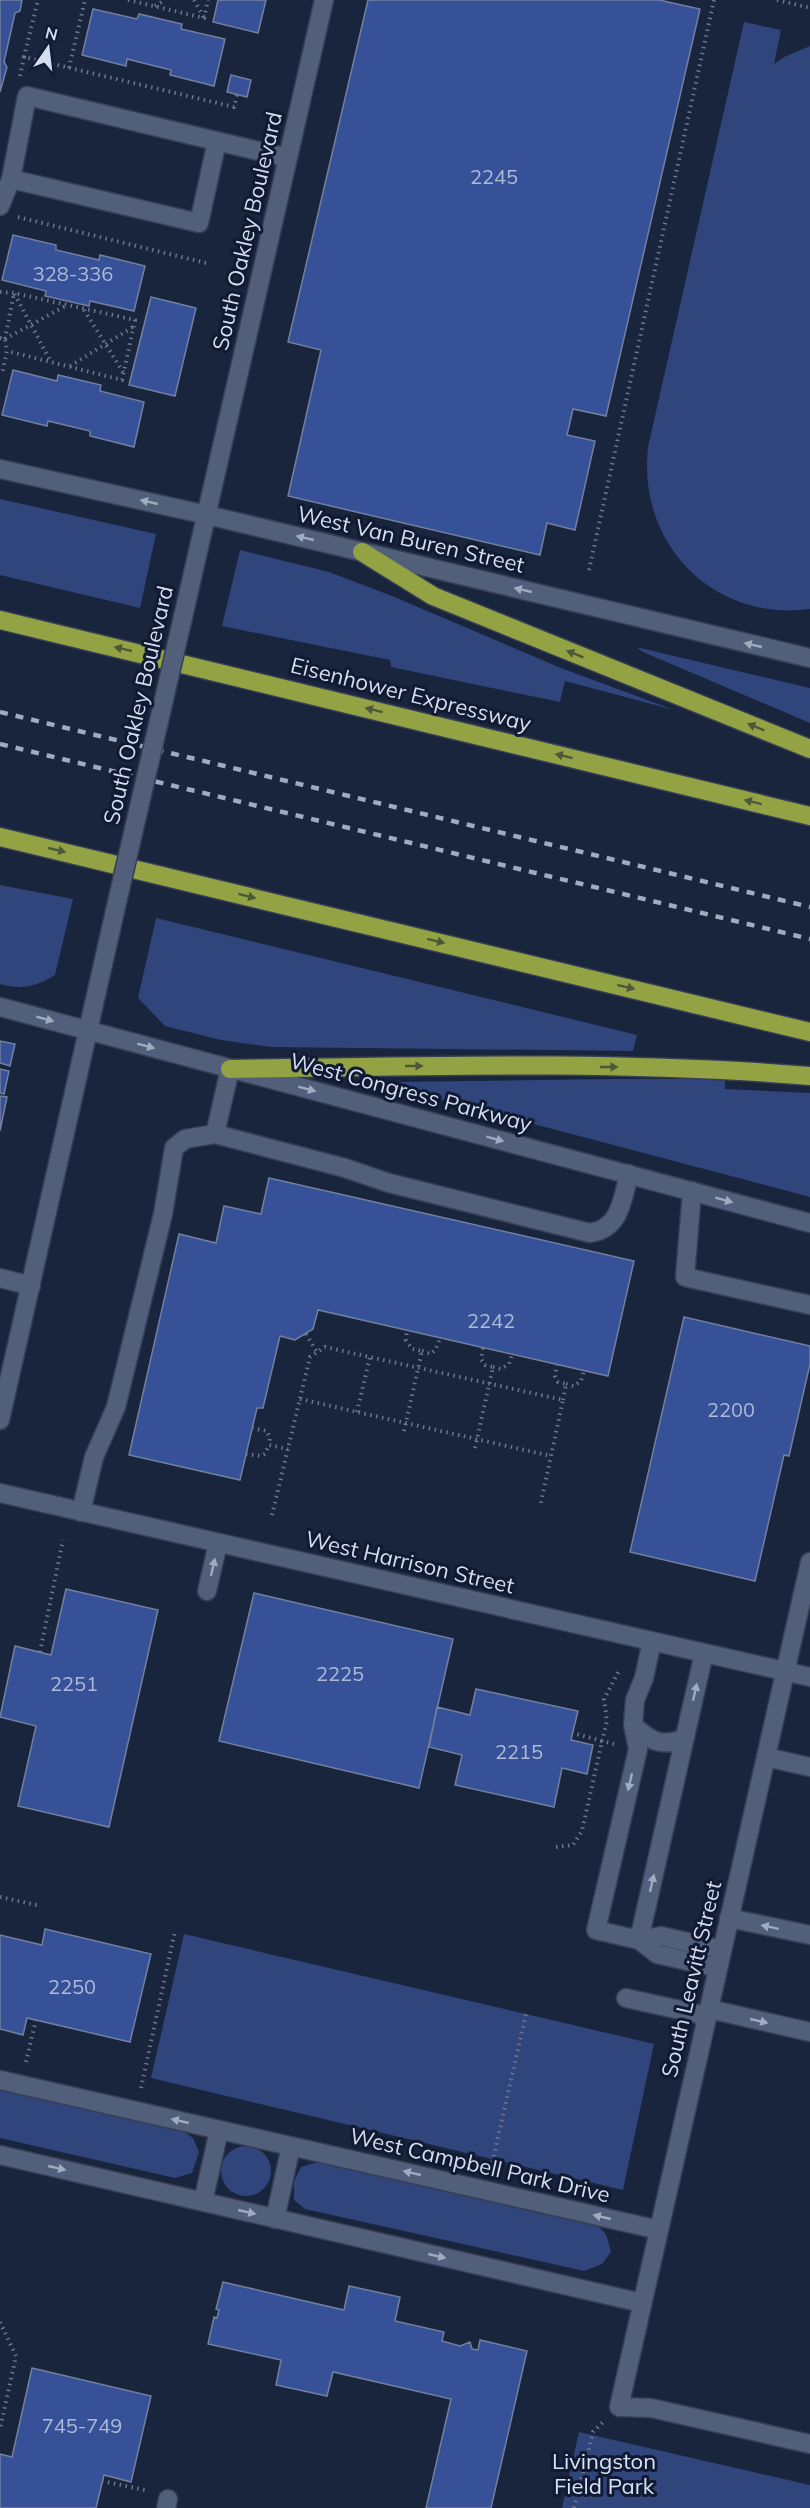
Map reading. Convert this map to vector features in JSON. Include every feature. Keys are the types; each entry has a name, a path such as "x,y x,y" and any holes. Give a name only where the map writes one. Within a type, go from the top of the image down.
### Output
{"highway":[{"path":"362,552 434,596 810,749"},
{"name":"Eisenhower Expressway","path":"0,620 810,816"},
{"path":"0,837 810,1032"},
{"path":"230,1069 407,1066 708,1068 810,1076"}],"street":[{"name":"South Oakley Boulevard","path":"0,1420 324,0"},
{"path":"6,211 27,96 288,158"},
{"path":"11,179 199,223 217,141"},
{"name":"West Van Buren Street","path":"0,468 810,658"},
{"name":"West Congress Parkway","path":"0,1007 810,1222"},
{"path":"215,1134 230,1069"},
{"path":"81,1512 94,1457 116,1407 163,1214 174,1148 185,1139 215,1134 345,1168 389,1183 590,1233 603,1231 611,1225 617,1214 629,1174"},
{"path":"692,1191 685,1277 810,1305"},
{"path":"0,1278 31,1286"},
{"name":"West Harrison Street","path":"0,1493 810,1677"},
{"path":"207,1591 218,1543"},
{"name":"South Leavitt Street","path":"619,2407 785,1671 807,1589 810,1562"},
{"path":"652,1641 644,1678 634,1700 633,1725 638,1749 596,1930 639,1940 661,1936 720,1959"},
{"path":"639,1940 704,1653"},
{"path":"633,1725 647,1738 671,1744 685,1738"},
{"path":"766,1757 810,1767"},
{"path":"729,1918 810,1935"},
{"path":"626,1998 810,2032"},
{"name":"West Campbell Park Drive","path":"0,2080 659,2230"},
{"path":"203,2202 219,2130"},
{"path":"275,2218 291,2146"},
{"path":"0,2155 642,2303"},
{"path":"619,2407 651,2408 810,2444"}],"path":[{"path":"24,57 38,0"},
{"path":"69,68 85,0"},
{"path":"128,0 204,18"},
{"path":"154,6 165,0"},
{"path":"194,0 204,18"},
{"path":"204,18 208,0"},
{"path":"589,570 714,0"},
{"path":"777,0 810,8"},
{"path":"6,211 206,263"},
{"path":"0,292 14,293 135,320 122,380 8,351"},
{"path":"14,293 51,362"},
{"path":"2,374 8,351 2,339 14,293"},
{"path":"2,339 67,305"},
{"path":"84,309 124,372"},
{"path":"69,366 134,327"},
{"path":"407,1330 406,1340 412,1349 431,1354 436,1349 440,1338"},
{"path":"306,1334 317,1352"},
{"path":"272,1515 310,1358 325,1347 562,1400"},
{"path":"483,1348 481,1359 485,1365 501,1369 509,1364 512,1354"},
{"path":"404,1431 422,1351"},
{"path":"357,1412 369,1358"},
{"path":"557,1365 555,1376 558,1382 574,1386 581,1381 584,1370"},
{"path":"475,1448 493,1367"},
{"path":"540,1507 566,1384"},
{"path":"300,1399 552,1456"},
{"path":"246,1454 261,1456 265,1454 269,1445 270,1438 267,1431 252,1428"},
{"path":"269,1445 288,1449"},
{"path":"40,1652 63,1540"},
{"path":"556,1847 573,1845 582,1831 607,1721 604,1699 621,1668"},
{"path":"573,1733 602,1741"},
{"path":"0,1897 40,1906"},
{"path":"141,2088 176,1932"},
{"path":"491,2168 526,2014"},
{"path":"26,2062 36,2020"},
{"path":"0,2322 16,2356 0,2429"},
{"path":"574,2508 592,2432 619,2407"},
{"path":"102,2481 149,2491"}],"green space":[{"path":"744,22 781,30 774,64 810,46 810,609 775,610 742,603 713,589 688,569 669,544 655,515 648,482 648,447"},
{"path":"0,499 156,534 140,608 0,575"},
{"path":"240,550 329,572 392,596 561,668 674,710 565,681 560,702 391,667 390,660 222,626"},
{"path":"636,647 810,688 810,723 643,652"},
{"path":"0,885 73,899 55,975 22,987 0,984"},
{"path":"156,918 637,1035 633,1051 271,1047 221,1040 165,1026 138,998"},
{"path":"725,1079 725,1089 810,1093 810,1197 394,1087 396,1082"},
{"path":"184,1934 654,2044 623,2190 151,2078"},
{"path":"0,2088 180,2129 193,2138 199,2152 192,2173 175,2178 0,2138"},
{"path":"246,2146 255,2148 266,2157 271,2171 269,2180 260,2191 246,2196 237,2194 226,2185 221,2171 223,2162 232,2151"},
{"path":"317,2162 596,2224 606,2234 611,2252 602,2264 584,2271 305,2209 294,2200 294,2181 301,2167"},
{"name":"Livingston Field Park","path":"579,2432 810,2485 810,2508 562,2508"}],"building":[{"path":"0,0 22,0 20,11 15,13 4,62 7,67 0,92"},
{"path":"218,0 266,0 258,33 213,22"},
{"path":"368,0 659,0 700,9 606,416 573,409 567,435 595,441 575,530 547,523 540,555 288,496 321,350 288,342"},
{"path":"93,9 137,19 139,14 182,24 181,29 225,39 214,86 170,75 171,70 127,59 126,66 82,55"},
{"path":"231,75 251,80 247,97 227,92"},
{"path":"13,235 56,245 56,250 99,260 100,255 145,266 134,311 90,301 89,306 45,296 46,291 2,280"},
{"path":"151,297 196,308 175,396 129,385"},
{"path":"13,370 57,381 58,375 101,385 100,391 144,402 134,447 90,436 90,431 48,421 47,426 2,415"},
{"path":"0,1041 15,1044 10,1066 0,1063"},
{"path":"0,1069 9,1071 4,1094 0,1093"},
{"path":"0,1096 7,1097 0,1131"},
{"path":"269,1178 634,1261 608,1376 318,1310 313,1329 295,1340 280,1336 263,1408 257,1408 240,1480 129,1455 179,1234 216,1243 224,1206 261,1214"},
{"path":"684,1317 810,1346 810,1364 789,1456 784,1455 755,1581 630,1552"},
{"path":"66,1589 158,1610 109,1827 18,1806 36,1726 0,1717 15,1646 51,1655"},
{"path":"254,1593 453,1639 419,1788 219,1741"},
{"path":"476,1689 578,1711 571,1740 593,1745 587,1774 562,1768 554,1807 455,1785 462,1755 429,1747 437,1707 470,1715"},
{"path":"45,1929 151,1954 130,2042 27,2018 23,2035 0,2029 0,1935 42,1945"},
{"path":"223,2282 344,2310 349,2286 400,2297 395,2321 444,2332 442,2341 460,2346 470,2342 472,2349 478,2350 480,2340 527,2351 491,2508 426,2508 451,2399 333,2372 327,2396 276,2385 281,2360 208,2344 214,2317 217,2318 219,2310 216,2309"},
{"path":"32,2368 151,2396 131,2482 104,2475 96,2508 0,2508 0,2454 12,2457"}],"railway":[{"path":"0,712 810,907"},
{"path":"0,744 810,939"}]}
